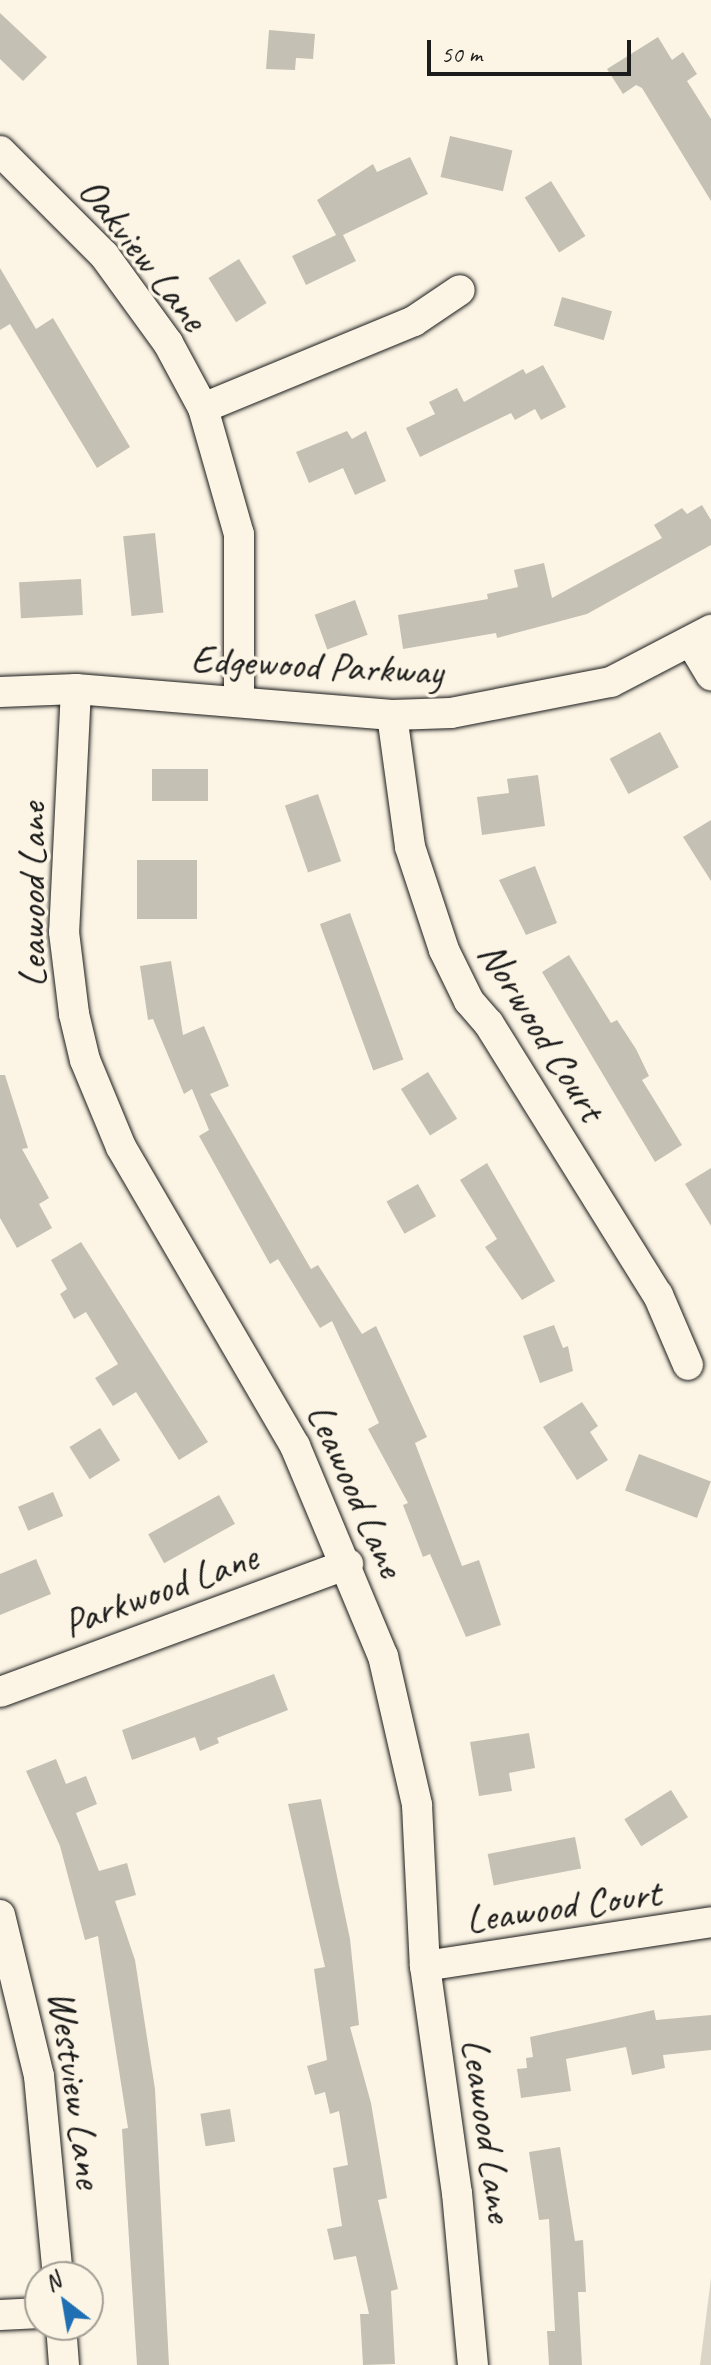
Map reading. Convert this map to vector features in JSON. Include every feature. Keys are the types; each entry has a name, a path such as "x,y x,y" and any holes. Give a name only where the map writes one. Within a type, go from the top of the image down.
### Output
{"street":[{"name":"Oakview Lane","path":"0,151 104,255 168,343 203,408 239,534 239,702"},
{"path":"203,408 414,321 460,290"},
{"path":"701,636 711,675"},
{"name":"Edgewood Parkway","path":"0,692 76,689 392,715 451,713 547,699 611,682 701,636"},
{"name":"Leawood Lane","path":"76,689 64,932 85,1060 121,1147 271,1400 348,1564 383,1656 417,1805 425,1966 462,2232 473,2365"},
{"name":"Norwood Court","path":"392,715 410,847 444,950 469,1001 489,1024 658,1295 688,1365"},
{"name":"Parkwood Lane","path":"0,1692 348,1564"},
{"name":"Westview Lane","path":"1,1920 39,2076 56,2261"},
{"name":"Leawood Court","path":"425,1966 711,1922"},
{"path":"0,2315 24,2314"},
{"path":"62,2341 64,2365"}],"shaded area":[{"path":"711,2278 711,2365 700,2365"}],"building":[{"path":"0,13 47,57 23,81 0,59"},
{"path":"269,30 315,34 313,59 296,58 295,70 266,69"},
{"path":"658,37 672,60 683,52 697,74 687,81 711,119 711,201 642,88 636,85 623,94 607,69"},
{"path":"450,136 512,150 503,191 441,177"},
{"path":"410,157 428,194 343,235 356,261 306,285 292,256 336,235 317,200 373,164 377,172"},
{"path":"551,181 585,236 559,253 525,197"},
{"path":"239,259 267,303 236,322 208,278"},
{"path":"0,268 36,329 53,318 130,447 97,468 10,324 0,330"},
{"path":"562,297 612,311 604,340 554,326"},
{"path":"543,365 566,407 541,420 535,409 515,420 511,413 420,457 406,428 435,414 429,402 457,388 464,402 523,369 526,374"},
{"path":"347,431 352,439 366,431 386,481 355,495 343,468 309,483 296,452"},
{"path":"702,505 711,520 711,545 587,614 497,638 496,633 403,649 398,615 488,599 487,594 518,587 514,570 544,563 552,598 662,538 654,525 682,508 687,514"},
{"path":"155,533 163,613 132,616 123,536"},
{"path":"81,579 83,615 21,618 19,582"},
{"path":"355,600 368,635 327,649 315,615"},
{"path":"660,732 679,767 628,794 610,759"},
{"path":"152,769 208,769 208,801 152,801"},
{"path":"538,775 545,826 482,835 477,797 509,793 507,779"},
{"path":"318,794 341,861 308,873 285,805"},
{"path":"711,820 711,881 683,837"},
{"path":"137,860 197,860 197,919 137,919"},
{"path":"535,866 557,923 526,935 499,880"},
{"path":"350,913 403,1060 373,1071 320,924"},
{"path":"569,955 611,1023 617,1020 636,1049 649,1076 642,1080 682,1145 655,1162 542,972"},
{"path":"171,961 183,1035 204,1026 229,1086 210,1094 311,1269 318,1265 362,1334 376,1326 427,1437 415,1443 462,1566 479,1560 501,1625 466,1637 430,1554 423,1557 403,1505 408,1503 368,1429 379,1423 332,1321 320,1328 278,1259 270,1264 199,1136 209,1130 192,1089 184,1094 153,1019 148,1020 140,966"},
{"path":"428,1072 457,1119 430,1136 401,1089"},
{"path":"0,1075 5,1075 28,1148 22,1149 49,1198 39,1204 52,1228 17,1248 0,1218"},
{"path":"487,1163 555,1281 522,1300 485,1247 497,1239 460,1180"},
{"path":"711,1168 711,1226 685,1184"},
{"path":"418,1184 436,1216 404,1234 387,1201"},
{"path":"81,1242 208,1442 179,1460 136,1392 113,1406 95,1378 118,1364 86,1312 74,1319 60,1294 67,1289 51,1260"},
{"path":"554,1325 563,1348 568,1346 573,1371 540,1383 523,1336"},
{"path":"582,1402 598,1426 590,1432 608,1460 577,1480 543,1427"},
{"path":"100,1428 120,1460 90,1479 69,1447"},
{"path":"639,1454 711,1482 697,1518 625,1490"},
{"path":"53,1492 63,1516 28,1531 18,1507"},
{"path":"219,1495 235,1524 164,1563 148,1534"},
{"path":"36,1559 51,1594 0,1615 0,1574"},
{"path":"274,1674 288,1710 217,1738 219,1743 200,1751 195,1737 132,1760 122,1730"},
{"path":"529,1733 535,1768 509,1773 512,1791 479,1796 470,1742"},
{"path":"56,1759 66,1784 86,1776 97,1804 76,1813 99,1871 127,1863 136,1895 115,1901 135,1960 155,2089 169,2365 137,2365 122,2129 128,2128 98,1936 85,1940 60,1846 26,1771"},
{"path":"671,1790 688,1817 641,1846 624,1819"},
{"path":"321,1799 350,1939 359,2025 350,2027 371,2103 387,2198 378,2200 398,2289 391,2291 395,2364 363,2365 360,2314 369,2314 356,2256 334,2260 327,2229 342,2226 333,2168 348,2165 339,2111 330,2114 325,2092 315,2095 307,2066 327,2060 314,1969 325,1967 288,1804"},
{"path":"575,1837 581,1868 494,1885 488,1854"},
{"path":"654,2010 656,2020 711,2015 711,2050 663,2055 665,2068 632,2075 626,2047 566,2059 571,2091 521,2098 517,2069 527,2068 526,2058 533,2057 530,2037"},
{"path":"230,2109 235,2142 206,2146 200,2114"},
{"path":"560,2147 575,2241 583,2240 586,2292 578,2292 582,2365 549,2365 547,2331 555,2331 549,2219 539,2220 529,2152"}]}
